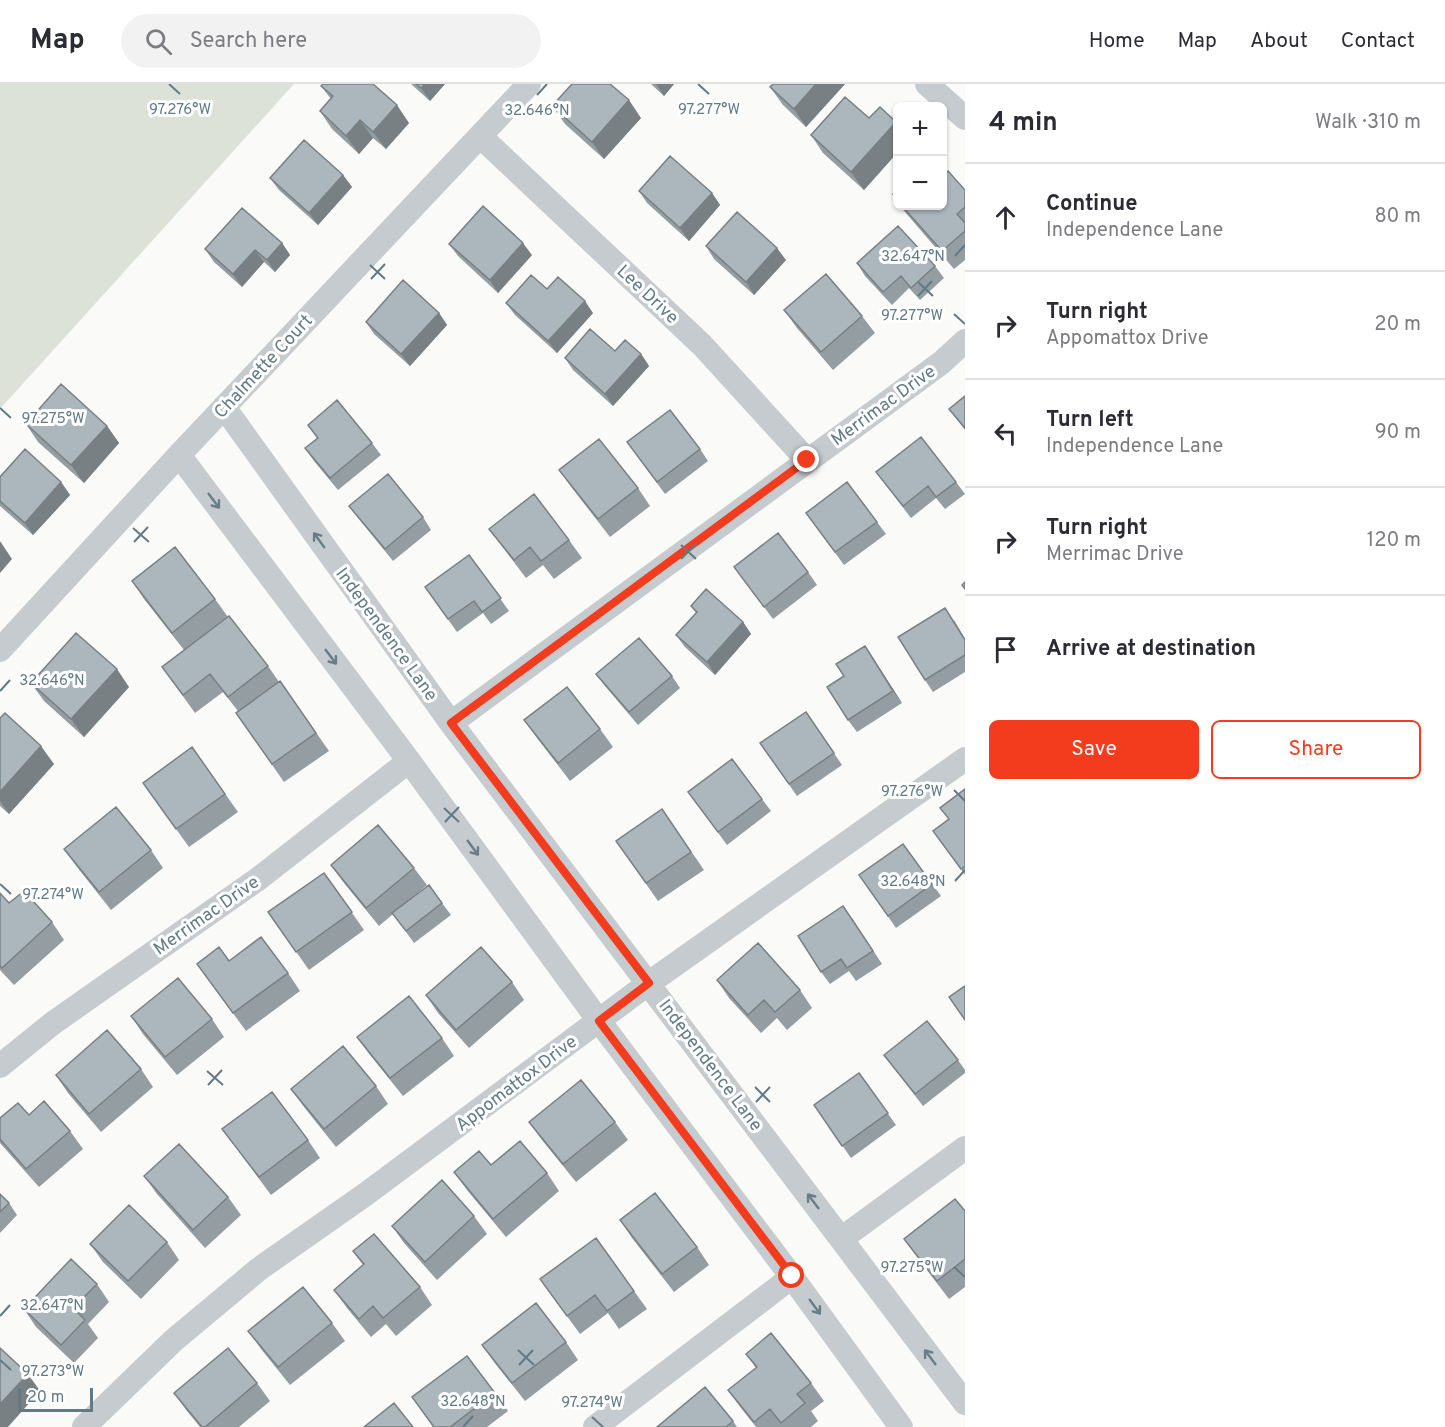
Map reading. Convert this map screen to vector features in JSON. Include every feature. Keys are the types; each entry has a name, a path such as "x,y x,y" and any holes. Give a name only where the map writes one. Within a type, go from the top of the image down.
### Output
{"street":[{"name":"Chalmette Court","path":"0,650 179,455 529,84"},
{"path":"927,84 965,118"},
{"name":"Lee Drive","path":"481,137 702,345 807,460"},
{"name":"Merrimac Drive","path":"451,723 941,363 965,341"},
{"name":"Independence Lane","path":"224,408 451,723 965,1403"},
{"path":"179,455 410,761 599,1021 792,1276 902,1427"},
{"name":"Appomattox Drive","path":"84,1427 174,1340 259,1269 366,1194 649,983 965,759"},
{"name":"Merrimac Drive","path":"1,1064 53,1023 258,879 410,761"},
{"path":"841,1239 965,1148"},
{"path":"596,1427 792,1276"}],"shaded area":[{"path":"0,84 294,84 0,409"}],"building":[{"path":"323,84 373,84 397,105 373,132 360,120 346,136 320,111 333,96 321,86"},
{"path":"572,84 610,84 629,100 592,142 552,106"},
{"path":"773,84 816,84 794,109 770,87"},
{"path":"845,97 869,118 880,107 893,119 893,125 851,172 811,135"},
{"path":"304,140 343,175 309,213 270,178"},
{"path":"670,156 712,193 680,228 639,191"},
{"path":"947,172 965,190 965,207 957,214 965,223 965,231 942,251 906,210 947,210"},
{"path":"483,206 523,243 490,280 449,244"},
{"path":"242,208 282,243 267,260 255,250 233,274 205,249"},
{"path":"737,212 777,248 746,282 706,246"},
{"path":"898,226 935,266 911,288 901,276 883,292 857,263"},
{"path":"826,274 862,316 821,352 784,310"},
{"path":"531,275 547,289 558,277 585,301 548,341 506,303"},
{"path":"403,280 439,313 401,354 366,322"},
{"path":"590,329 615,351 625,340 641,354 605,394 565,358"},
{"path":"61,384 107,426 71,465 26,424"},
{"path":"965,396 965,428 949,409"},
{"path":"337,400 372,443 330,478 305,448 318,438 308,425"},
{"path":"670,410 700,449 657,482 627,442"},
{"path":"921,437 956,482 936,497 928,486 903,506 876,472"},
{"path":"599,439 638,488 598,519 559,470"},
{"path":"25,449 61,482 25,523 0,501 0,477"},
{"path":"388,474 423,517 385,549 349,506"},
{"path":"847,482 877,522 835,552 806,513"},
{"path":"534,494 569,540 541,561 530,547 514,560 489,529"},
{"path":"778,533 808,572 764,607 734,567"},
{"path":"175,547 215,599 172,633 132,581"},
{"path":"469,555 501,598 482,612 474,601 448,619 425,587"},
{"path":"706,589 743,622 707,662 676,635 697,612 691,606"},
{"path":"945,608 965,640 965,655 925,680 898,637"},
{"path":"229,616 268,666 228,697 210,674 183,695 162,667"},
{"path":"76,633 117,669 71,719 31,683"},
{"path":"639,638 672,676 629,712 596,674"},
{"path":"865,646 893,691 848,720 827,687 844,676 836,664"},
{"path":"280,681 316,733 272,764 236,713"},
{"path":"567,687 600,729 558,763 524,720"},
{"path":"806,712 834,753 789,784 760,743"},
{"path":"5,713 41,746 0,792 0,718"},
{"path":"192,747 225,794 176,829 143,783"},
{"path":"732,759 762,799 718,832 688,792"},
{"path":"965,789 965,866 961,869 933,831 949,819 940,808"},
{"path":"116,807 151,850 99,892 64,849"},
{"path":"662,809 691,852 646,883 616,841"},
{"path":"378,825 414,868 366,908 331,865"},
{"path":"903,844 932,884 888,916 859,875"},
{"path":"324,873 352,912 296,952 268,912"},
{"path":"429,885 442,903 406,931 392,913"},
{"path":"24,891 52,922 2,968 0,966 0,893 9,903"},
{"path":"843,906 873,951 847,968 841,959 821,972 798,936"},
{"path":"261,937 288,973 233,1013 197,964 219,947 229,961"},
{"path":"758,943 800,990 775,1012 764,1000 748,1015 717,980"},
{"path":"481,947 512,982 456,1030 426,995"},
{"path":"178,978 212,1019 165,1057 131,1016"},
{"path":"965,986 965,1020 949,997"},
{"path":"409,996 442,1038 390,1078 357,1037"},
{"path":"927,1021 958,1060 915,1094 884,1055"},
{"path":"107,1030 141,1069 89,1114 56,1075"},
{"path":"343,1046 376,1086 324,1129 291,1089"},
{"path":"859,1073 888,1113 842,1146 814,1105"},
{"path":"581,1080 615,1122 563,1164 529,1122"},
{"path":"272,1092 308,1140 259,1177 222,1129"},
{"path":"44,1101 70,1131 26,1169 0,1139 0,1118 18,1103 29,1115"},
{"path":"520,1141 547,1173 493,1219 454,1172 479,1151 491,1165"},
{"path":"179,1144 228,1197 193,1230 144,1176"},
{"path":"442,1180 474,1216 425,1262 392,1226"},
{"path":"655,1193 697,1247 662,1274 620,1220"},
{"path":"0,1194 9,1203 0,1212"},
{"path":"955,1199 965,1211 965,1259 937,1281 904,1239"},
{"path":"129,1205 167,1242 128,1281 90,1244"},
{"path":"374,1234 420,1287 383,1318 373,1306 359,1319 334,1290 364,1264 353,1251"},
{"path":"596,1238 634,1291 607,1311 595,1295 567,1316 540,1279"},
{"path":"71,1259 97,1284 73,1308 85,1320 61,1345 24,1309"},
{"path":"303,1287 332,1323 278,1367 248,1331"},
{"path":"536,1303 566,1342 512,1383 482,1345"},
{"path":"771,1333 811,1383 797,1394 805,1403 781,1423 770,1409 754,1422 728,1390 757,1367 746,1354"},
{"path":"0,1348 28,1374 0,1404"},
{"path":"228,1348 257,1383 205,1427 202,1427 174,1393"},
{"path":"467,1356 495,1393 450,1427 434,1427 412,1397"},
{"path":"705,1387 733,1421 726,1427 657,1427"},
{"path":"394,1403 413,1427 364,1427"}],"route":[{"path":"792,1276 599,1021 649,983 451,723 807,460"}]}
